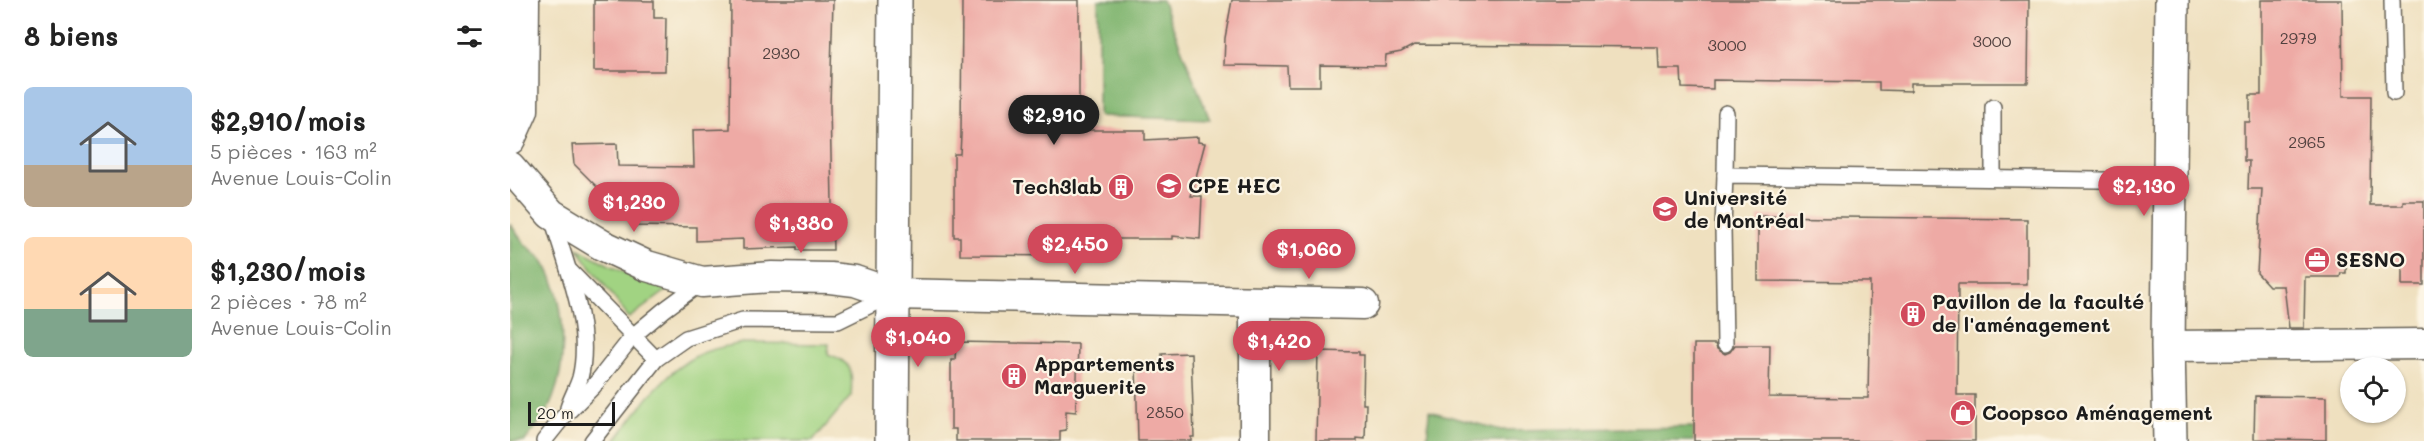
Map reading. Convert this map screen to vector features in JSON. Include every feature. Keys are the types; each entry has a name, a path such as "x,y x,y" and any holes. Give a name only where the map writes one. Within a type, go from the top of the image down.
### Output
{"main road":[{"path":"892,441 895,0"},
{"path":"2170,441 2172,0"}],"street":[{"path":"510,140 523,110 524,0"},
{"path":"510,167 551,214 602,245 641,264 702,282 772,277 830,278 855,281 893,294 1363,304"},
{"path":"1255,441 1256,303"},
{"path":"2169,346 2424,345"}],"lane":[{"path":"2392,0 2394,93"},
{"path":"1993,107 1993,178"},
{"path":"1725,345 1723,228 1726,113"},
{"path":"1725,175 2170,181"},
{"path":"551,214 578,309 584,347 580,379 564,416"},
{"path":"566,267 656,359"},
{"path":"544,441 564,416 593,387 633,336 702,282"},
{"path":"592,441 656,359 686,338 743,320 838,321 893,294"}],"green space":[{"path":"1098,0 1162,0 1210,120 1098,116"},
{"path":"510,224 524,243 544,262 551,276 557,293 562,329 563,347 558,383 544,415 525,441 510,441"},
{"path":"577,248 623,272 665,285 666,291 629,318"},
{"path":"743,343 829,344 828,354 847,364 852,380 851,396 813,441 615,441 652,393 673,372 698,355"},
{"path":"1429,411 1501,430 1694,427 1694,441 1427,441"}],"building":[{"path":"594,0 654,1 654,18 666,18 665,71 594,71"},
{"path":"731,0 833,0 830,106 833,250 797,250 797,247 743,249 743,239 696,241 696,227 635,226 635,215 604,194 574,164 572,145 617,144 618,166 694,167 693,130 730,129"},
{"path":"962,0 1079,0 1079,130 1145,130 1145,140 1198,137 1198,142 1205,143 1191,196 1202,196 1200,239 1173,236 1173,239 1104,239 1104,244 1077,242 1077,256 960,255 960,237 954,237 954,154 960,154 961,135"},
{"path":"1232,0 2029,0 2028,83 1911,83 1911,91 1879,90 1879,82 1713,80 1713,89 1682,88 1681,69 1659,69 1658,47 1414,45 1401,52 1386,55 1385,66 1320,65 1320,86 1288,86 1287,66 1224,65 1225,38"},
{"path":"2261,0 2342,0 2343,96 2371,96 2370,205 2403,205 2403,201 2424,201 2424,285 2402,285 2402,264 2346,264 2346,273 2341,273 2340,277 2305,277 2304,328 2289,328 2284,286 2269,286 2257,273 2262,189 2248,189 2249,161 2244,161 2244,122 2250,122 2250,95 2261,95"},
{"name":"Pavillon de la faculté de l'aménagement","path":"1758,216 2027,219 2027,284 1958,284 1957,395 1975,395 1975,441 1694,441 1694,344 1715,344 1717,349 1725,354 1730,352 1735,345 1770,345 1769,397 1868,398 1870,282 1758,281"},
{"name":"Appartements Marguerite","path":"956,342 1078,344 1076,412 1066,411 1066,430 1060,431 1060,441 956,441 956,429 951,429 951,360 955,360"},
{"path":"1318,351 1359,352 1359,355 1364,355 1365,439 1316,441"},
{"path":"1191,353 1194,437 1191,437 1191,441 1138,441 1136,365 1162,363 1162,354"},
{"path":"2255,396 2326,397 2326,440 2254,439"}],"place":[{"name":"CPE HEC","path":"1169,186"},
{"name":"Tech3lab","path":"1121,187"},
{"name":"Université de Montréal","path":"1665,209"},
{"name":"SESNO","path":"2317,260"},
{"name":"Pavillon de la faculté de l'aménagement","path":"1913,314"},
{"name":"Appartements Marguerite","path":"1014,376"},
{"name":"Coopsco Aménagement","path":"1963,413"}]}
